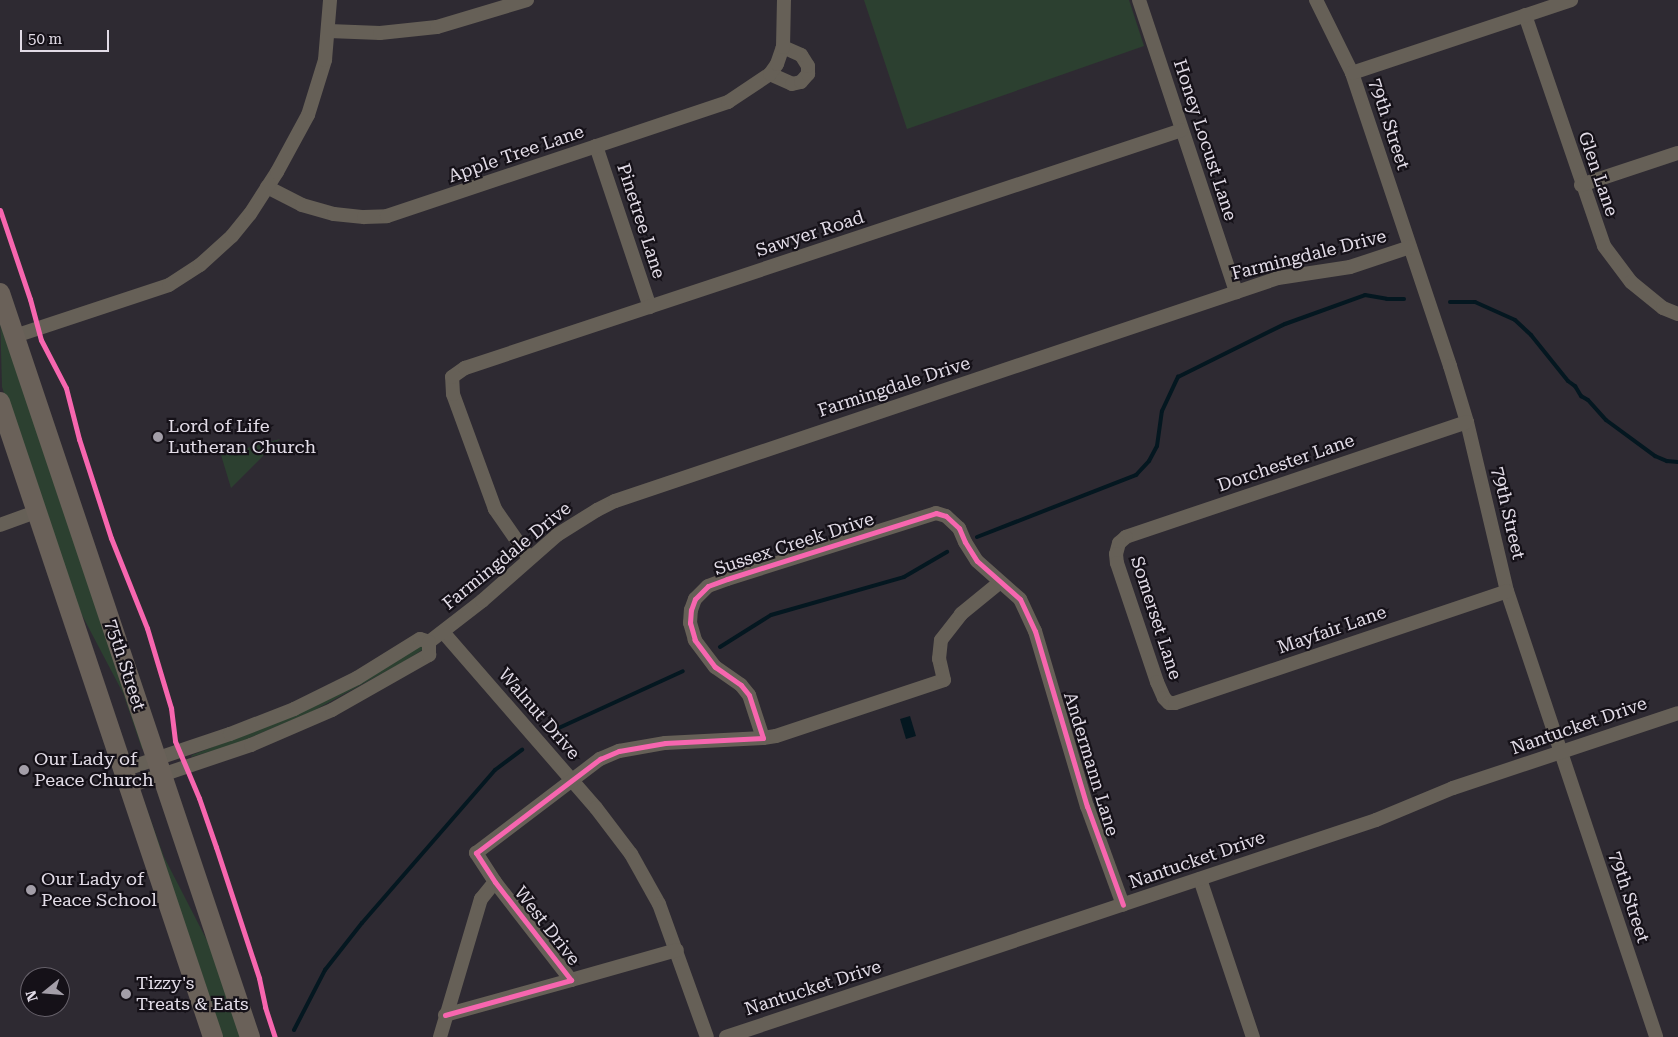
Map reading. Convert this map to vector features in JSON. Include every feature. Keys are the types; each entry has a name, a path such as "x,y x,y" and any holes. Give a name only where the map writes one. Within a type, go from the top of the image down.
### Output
{"main road":[{"name":"75th Street","path":"0,293 250,1037"},
{"name":"75th Street","path":"0,402 213,1037"}],"street":[{"path":"14,336 154,292 185,276 217,251 232,236 267,187 308,115 322,74 329,32 330,0"},
{"path":"329,32 380,33 437,27 527,0"},
{"name":"Apple Tree Lane","path":"267,187 302,205 328,213 347,216 387,216 728,102 770,74 777,64 783,47 784,0"},
{"name":"Honey Locust Lane","path":"1139,0 1236,292"},
{"name":"79th Street","path":"1316,0 1352,73 1410,247 1467,422 1507,591 1656,1037"},
{"path":"1352,73 1571,0"},
{"name":"Glen Lane","path":"1525,15 1598,234 1620,270 1640,291 1663,308 1678,314"},
{"path":"770,74 792,84 801,82 808,74 808,66 802,56 783,47"},
{"name":"Sawyer Road","path":"529,558 507,529 485,487 453,394 452,377 465,368 1182,130"},
{"name":"Pinetree Lane","path":"596,146 650,307"},
{"path":"1581,185 1678,152"},
{"name":"Farmingdale Drive","path":"126,778 251,745 332,710 429,655 429,642 482,601 529,558 574,523 603,507 641,490 1236,292 1291,275 1350,267 1410,247"},
{"name":"Dorchester Lane","path":"1119,544 1126,537 1139,532 1467,422"},
{"path":"0,525 36,512"},
{"name":"Sussex Creek Drive","path":"763,738 749,695 741,685 715,667 695,640 690,623 691,610 695,599 708,586 936,513 946,516 959,528 977,562 1020,599 1035,631"},
{"name":"Somerset Lane","path":"1119,544 1116,554 1117,563 1157,682 1164,698 1169,703"},
{"path":"440,1037 445,1015 482,898 495,882 476,853 600,759 619,751 665,743 776,736 944,680 939,659 942,640 961,614 999,582"},
{"name":"Mayfair Lane","path":"1169,703 1180,702 1507,591"},
{"name":"Andermann Lane","path":"1035,631 1087,806 1123,905"},
{"name":"Walnut Drive","path":"443,632 572,780 630,854 659,904 707,1037"},
{"name":"Nantucket Drive","path":"726,1037 1376,820 1453,788 1678,713"},
{"path":"1200,879 1253,1037"},
{"name":"West Drive","path":"495,882 571,980"},
{"name":"West Drive","path":"445,1015 677,950"}],"green space":[{"path":"864,0 1129,0 1144,46 907,129"},
{"path":"0,313 145,748 142,749 123,693 73,598 2,387"},
{"path":"280,439 231,488 221,455"},
{"path":"424,644 427,647 403,662 313,711 233,745 191,757 285,719"},
{"path":"144,801 164,857 214,954 242,1037 221,1037 142,802"}],"water":[{"path":"910,716 916,736 906,739 900,719"}],"waterway":[{"path":"977,537 1136,475 1149,461 1157,446 1162,411 1178,377 1285,324 1365,295 1387,299 1404,299"},
{"path":"1450,302 1475,302 1515,320 1531,335 1568,381 1575,386 1581,396 1588,400 1606,420 1655,456 1667,461 1678,462"},
{"path":"720,647 771,615 904,577 947,552"},
{"path":"550,732 683,671"},
{"path":"294,1030 325,970 362,923 495,770 522,750"}],"cycle path":[{"path":"0,210 30,299 41,340 66,388 79,439 111,538 147,628 171,708 175,741 199,798 216,847 259,978 265,1007 275,1037"},
{"path":"445,1015 571,980 495,882 476,853 600,759 619,751 665,743 763,738 749,695 741,685 715,667 695,640 690,623 691,610 695,599 708,586 727,579 936,513 946,516 959,528 977,561 1020,599 1035,631 1087,806 1123,905"}],"place":[{"name":"Lord of Life Lutheran Church","path":"158,437"},
{"name":"Our Lady of Peace Church","path":"24,770"},
{"name":"Our Lady of Peace School","path":"31,890"},
{"name":"Tizzy's Treats & Eats","path":"126,994"}]}
